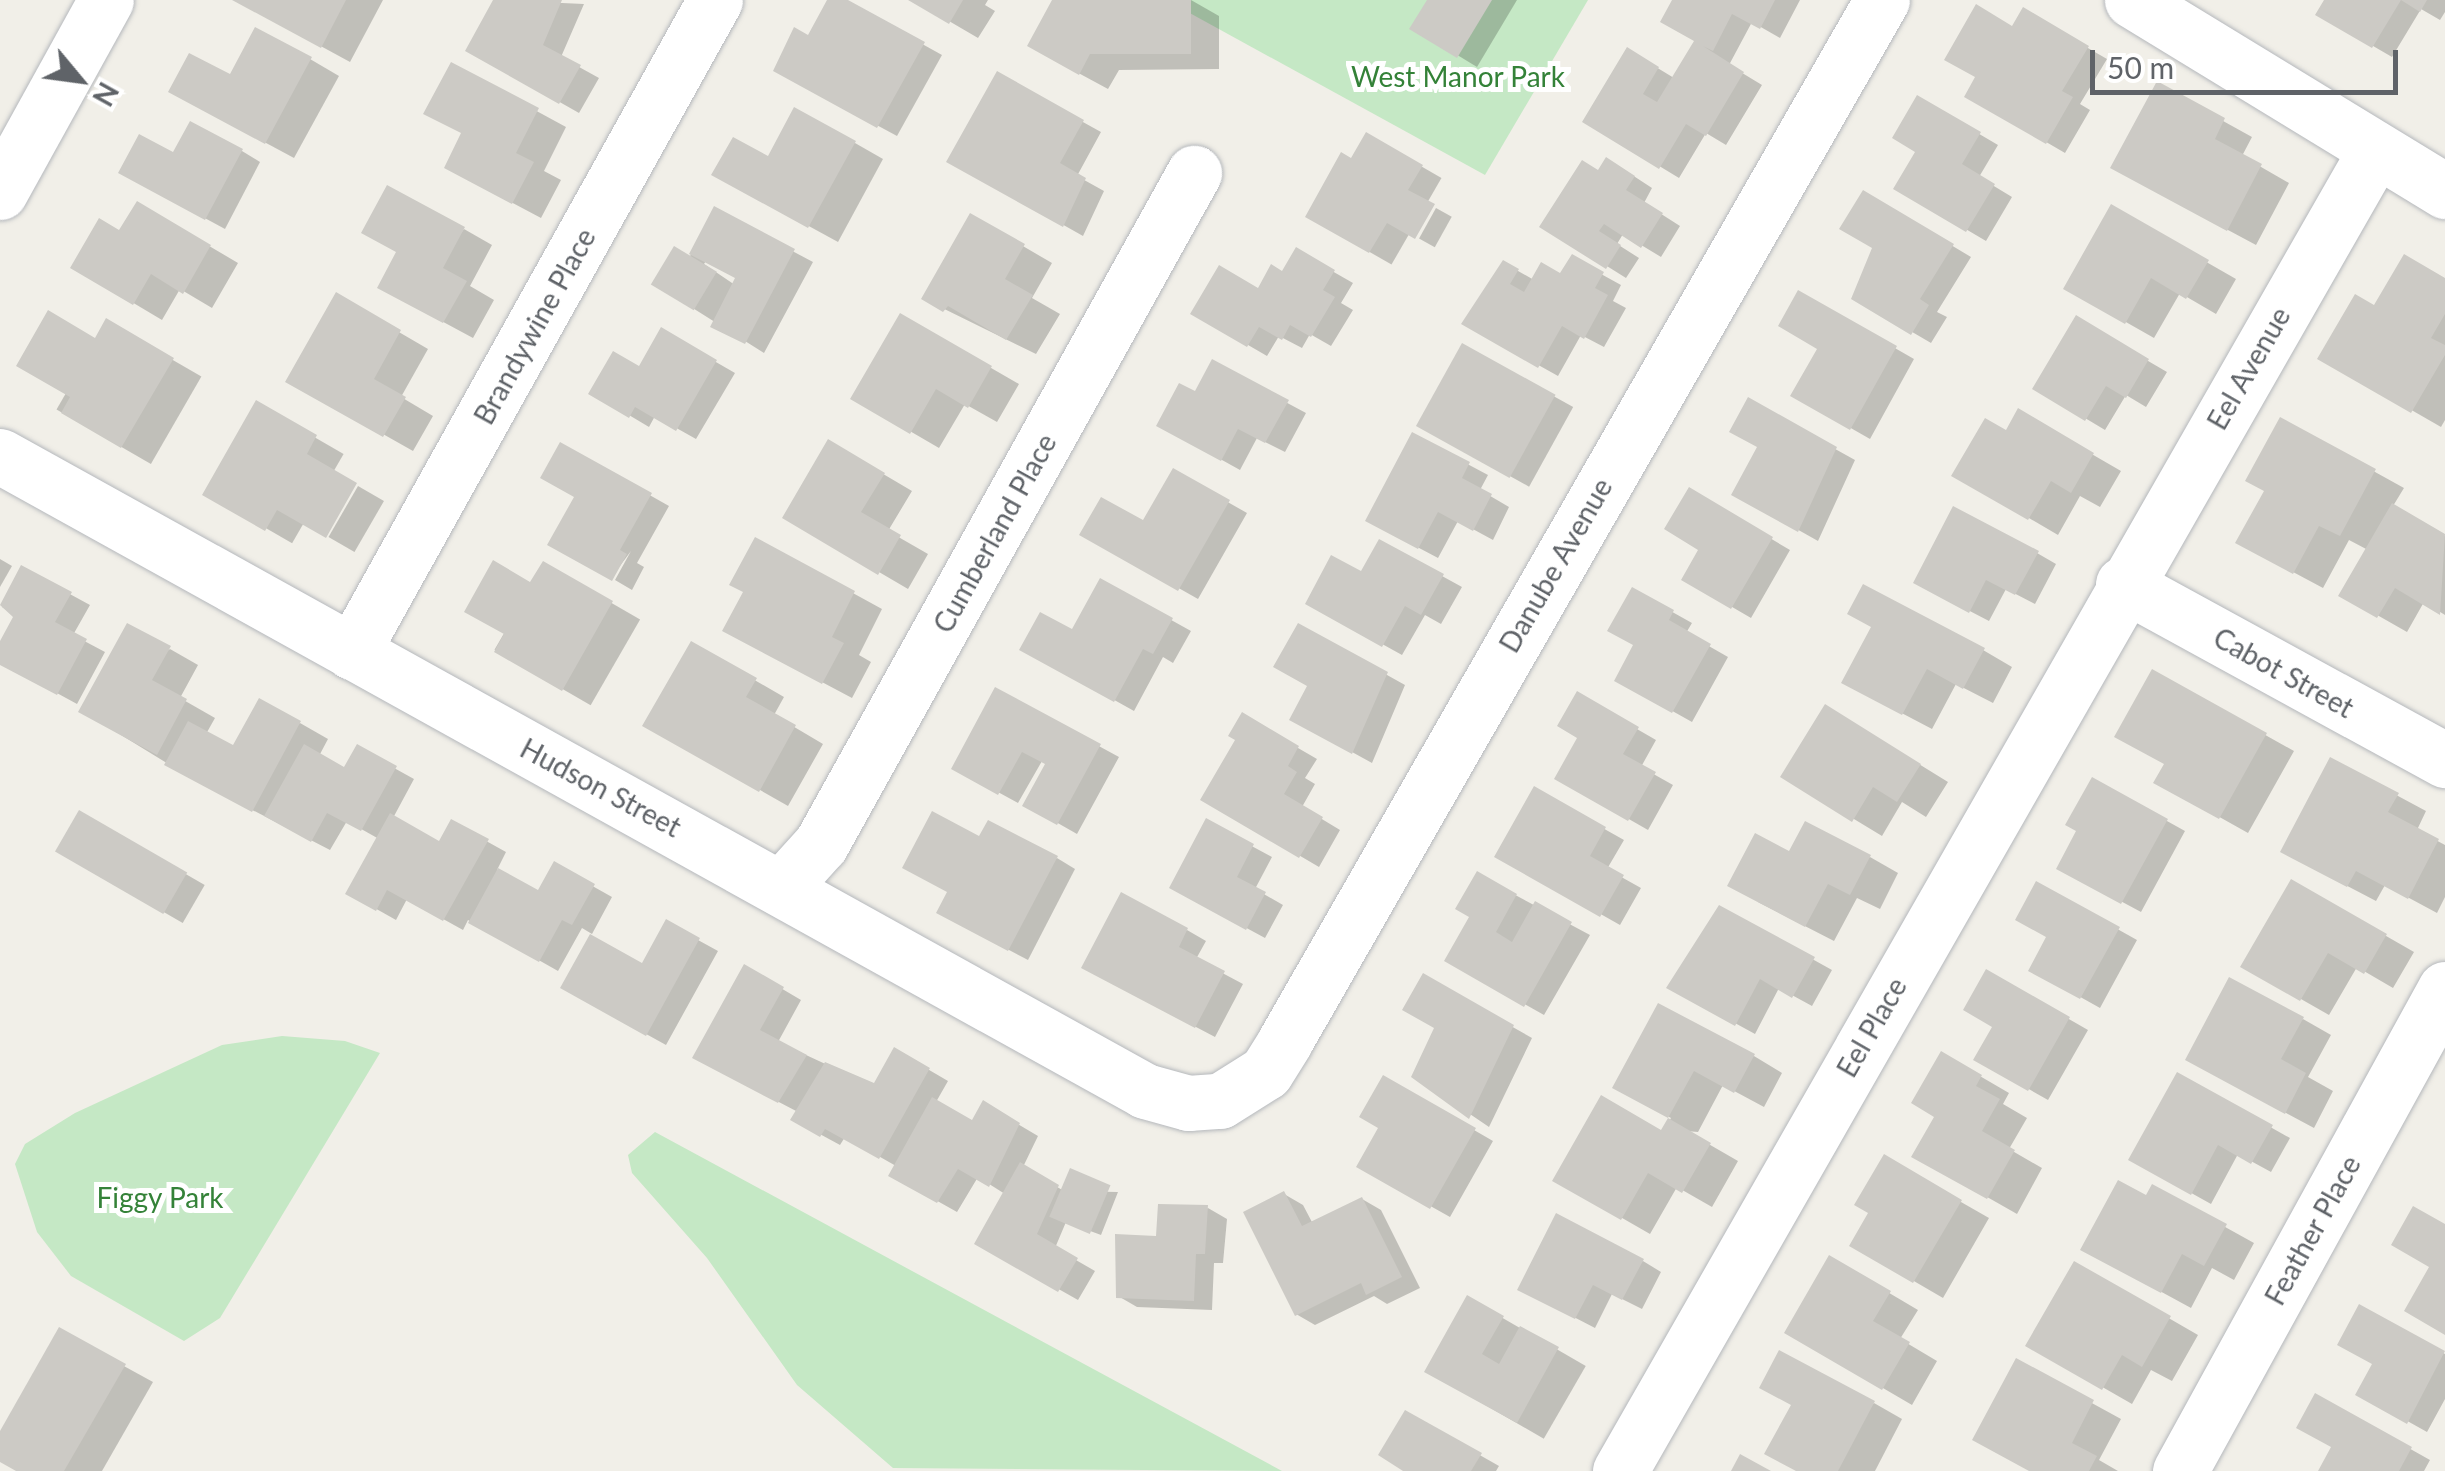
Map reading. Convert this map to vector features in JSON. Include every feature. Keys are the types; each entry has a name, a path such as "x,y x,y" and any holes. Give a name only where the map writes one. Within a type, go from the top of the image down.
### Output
{"street":[{"path":"0,192 106,0"},
{"name":"Brandywine Place","path":"352,652 715,0"},
{"name":"Danube Avenue","path":"1205,1103 1245,1089 1266,1072 1882,0"},
{"path":"2132,0 2374,153 2445,191"},
{"name":"Eel Avenue","path":"2122,584 2374,153"},
{"name":"Cumberland Place","path":"783,886 821,844 1194,173"},
{"name":"Hudson Street","path":"0,456 783,886 1145,1091 1205,1103"},
{"name":"Cabot Street","path":"2122,584 2445,760"},
{"name":"Eel Place","path":"1620,1471 2122,584"},
{"name":"Feather Place","path":"2180,1471 2445,988"}],"green space":[{"name":"West Manor Park","path":"1166,0 1588,0 1485,175"},
{"name":"Figgy Park","path":"282,1036 345,1041 380,1053 220,1318 184,1341 71,1276 37,1232 15,1164 25,1144 75,1113 222,1045"},
{"path":"655,1132 1282,1471 893,1468 797,1385 707,1258 632,1173 628,1155"}],"building":[{"path":"232,0 346,0 321,48"},
{"path":"493,0 562,0 543,45 581,65 559,104 465,51"},
{"path":"827,0 848,0 925,42 877,128 773,71 794,27 808,35"},
{"path":"908,0 963,0 949,24"},
{"path":"1052,0 1191,0 1191,54 1090,54 1079,75 1027,46"},
{"path":"1427,0 1492,0 1457,58 1409,29"},
{"path":"1672,0 1775,0 1760,29 1732,14 1713,51 1703,46 1744,72 1706,136 1686,124 1659,169 1582,122 1627,47 1659,67 1643,94 1657,102 1694,41 1660,22"},
{"path":"2324,0 2401,0 2372,48 2315,15"},
{"path":"2401,0 2427,0 2420,12"},
{"path":"1976,4 2012,26 2023,7 2089,46 2062,91 2073,97 2046,144 1964,97 1975,77 1944,60"},
{"path":"255,27 312,57 265,144 168,92 189,53 230,74"},
{"path":"451,62 539,108 516,153 534,162 512,204 444,168 461,133 423,114"},
{"path":"997,71 1084,120 1060,163 1086,178 1063,227 946,162"},
{"path":"2157,81 2225,118 2215,139 2262,164 2227,231 2110,168"},
{"path":"1917,95 1981,132 1962,164 1995,184 1966,232 1893,189 1915,152 1892,138"},
{"path":"794,107 856,141 808,228 711,175 733,137 768,156"},
{"path":"190,121 243,149 205,220 118,173 139,134 173,152"},
{"path":"1366,132 1423,165 1408,190 1435,204 1415,239 1387,223 1369,253 1305,217 1341,152 1351,158"},
{"path":"1606,157 1635,176 1626,190 1663,213 1641,248 1604,224 1599,231 1621,245 1606,269 1539,227 1582,160 1598,170"},
{"path":"387,185 465,227 443,268 467,281 443,323 377,288 396,252 361,233"},
{"path":"1863,190 1954,244 1920,299 1929,305 1911,335 1851,299 1872,248 1839,229"},
{"path":"137,201 211,245 183,294 151,274 133,305 70,268 99,218 119,230"},
{"path":"2111,204 2209,260 2186,299 2151,278 2125,324 2063,289"},
{"path":"714,206 795,249 745,344 710,327 735,278 689,254"},
{"path":"970,213 1025,244 1005,279 1033,295 1006,340 948,306 943,312 921,299"},
{"path":"674,246 717,272 694,310 651,285"},
{"path":"1296,247 1335,270 1323,290 1335,297 1311,337 1290,325 1282,340 1259,327 1247,347 1190,314 1219,265 1258,288 1271,264 1282,271"},
{"path":"1572,254 1604,272 1595,288 1608,295 1584,339 1562,326 1538,368 1461,324 1503,260 1519,269 1510,284 1524,292 1541,262 1560,273"},
{"path":"2404,254 2445,278 2445,314 2431,338 2445,345 2445,355 2411,413 2317,359 2355,294 2374,305"},
{"path":"1798,290 1897,346 1850,430 1790,396 1817,349 1778,326"},
{"path":"336,292 401,330 374,379 406,397 383,437 285,382"},
{"path":"48,310 95,338 106,318 174,358 121,448 61,413 70,397 16,366"},
{"path":"900,313 992,366 968,408 936,389 910,434 850,399"},
{"path":"2076,315 2149,359 2126,398 2106,386 2085,421 2032,389"},
{"path":"661,327 717,360 676,431 635,407 629,418 588,394 613,351 639,366"},
{"path":"1462,343 1556,395 1510,478 1416,426"},
{"path":"1212,359 1289,400 1265,443 1238,429 1221,461 1156,426 1179,383 1195,391"},
{"path":"1748,397 1837,447 1798,532 1731,495 1757,447 1729,432"},
{"path":"256,400 317,435 307,454 357,483 326,538 277,510 265,531 202,495"},
{"path":"2018,408 2094,453 2071,493 2051,481 2028,520 1951,476 1985,418 2006,430"},
{"path":"2280,417 2376,469 2340,536 2319,526 2293,574 2235,543 2264,491 2245,481"},
{"path":"1412,432 1470,462 1462,478 1492,494 1473,531 1438,512 1418,549 1365,521"},
{"path":"828,439 885,473 861,512 901,535 878,575 782,518"},
{"path":"560,442 652,493 620,550 627,554 612,581 547,545 574,497 540,478"},
{"path":"1173,468 1230,500 1178,591 1079,535 1101,497 1143,520"},
{"path":"1689,487 1773,537 1731,609 1681,580 1698,550 1664,529"},
{"path":"2392,503 2445,534 2440,615 2395,588 2377,618 2338,596"},
{"path":"1953,506 2039,551 2015,595 1986,580 1969,613 1913,583"},
{"path":"755,537 855,591 832,637 844,643 822,684 722,631 743,592 729,585"},
{"path":"1379,539 1444,574 1421,615 1405,606 1382,647 1305,604 1331,555 1361,571"},
{"path":"493,560 530,582 543,561 613,601 562,691 494,652 504,634 464,612"},
{"path":"21,565 72,592 55,622 87,639 57,695 0,665 0,641 13,617 0,605"},
{"path":"1100,578 1173,618 1153,654 1143,649 1114,702 1019,650 1040,612 1072,629"},
{"path":"1863,584 1985,648 1963,689 1927,669 1902,715 1841,683 1871,627 1847,614"},
{"path":"1632,587 1674,610 1669,620 1711,644 1672,713 1614,681 1633,645 1607,631"},
{"path":"127,623 171,646 152,680 187,699 157,755 78,712"},
{"path":"1298,623 1388,672 1352,754 1289,720 1307,686 1273,667"},
{"path":"691,641 757,678 746,697 796,725 759,792 642,726"},
{"path":"2152,669 2267,733 2219,819 2153,783 2164,764 2114,737"},
{"path":"995,687 1101,744 1057,825 1022,806 1045,764 1022,752 998,795 951,769"},
{"path":"1577,691 1639,727 1623,754 1656,772 1628,821 1554,779 1577,738 1557,726"},
{"path":"259,698 301,721 252,812 164,765 188,721 233,745"},
{"path":"1825,704 1921,764 1897,802 1873,787 1852,822 1780,777"},
{"path":"1242,712 1299,746 1288,766 1297,772 1284,794 1323,817 1299,858 1200,800 1235,740 1228,736"},
{"path":"304,744 344,767 357,744 397,766 361,831 327,813 311,842 264,816"},
{"path":"2330,757 2399,793 2388,812 2439,839 2408,899 2356,871 2347,887 2280,852"},
{"path":"2092,777 2168,819 2121,904 2056,869 2076,831 2065,825"},
{"path":"1534,786 1606,827 1590,856 1624,875 1600,917 1494,857"},
{"path":"79,810 187,872 163,914 55,852"},
{"path":"932,811 979,836 988,820 1058,856 1008,951 936,913 947,892 902,868"},
{"path":"390,813 439,841 451,819 489,839 443,921 387,890 376,911 345,894"},
{"path":"1206,818 1254,844 1237,877 1266,892 1246,930 1169,888"},
{"path":"1805,821 1871,855 1850,895 1828,884 1805,927 1727,886 1755,833 1789,851"},
{"path":"554,861 595,884 572,925 562,920 539,962 468,923 498,868 538,890"},
{"path":"1477,871 1517,894 1496,932 1512,942 1535,901 1572,922 1524,1007 1444,961 1469,917 1455,909"},
{"path":"2291,879 2387,934 2364,974 2328,953 2300,1001 2240,967"},
{"path":"2036,881 2120,927 2080,999 2028,971 2046,937 2015,920"},
{"path":"1121,892 1188,928 1179,947 1225,971 1195,1028 1081,968"},
{"path":"1719,905 1815,957 1792,998 1760,979 1735,1026 1666,988"},
{"path":"666,919 700,938 646,1036 560,988 590,934 642,963"},
{"path":"744,964 784,987 760,1030 807,1055 778,1103 692,1058"},
{"path":"1986,969 2070,1017 2028,1091 1973,1060 1992,1027 1963,1010"},
{"path":"1423,973 1514,1025 1469,1119 1411,1077 1434,1028 1402,1010"},
{"path":"2229,977 2304,1017 2281,1059 2306,1073 2285,1114 2185,1060"},
{"path":"1658,1003 1755,1054 1734,1093 1694,1071 1668,1118 1612,1088"},
{"path":"894,1047 930,1068 879,1159 825,1129 820,1137 790,1120 825,1062 874,1083"},
{"path":"1941,1051 1982,1075 1976,1086 2000,1099 1982,1131 2015,1150 1987,1199 1911,1157 1934,1117 1911,1103"},
{"path":"2177,1072 2273,1125 2251,1164 2218,1145 2191,1195 2128,1160"},
{"path":"1383,1075 1476,1128 1430,1209 1356,1167 1378,1128 1359,1117"},
{"path":"1601,1095 1661,1130 1668,1118 1711,1143 1682,1193 1648,1173 1621,1220 1552,1181"},
{"path":"932,1097 972,1120 983,1100 1020,1123 989,1187 958,1169 937,1203 888,1176"},
{"path":"1884,1154 1962,1200 1913,1283 1849,1246 1868,1213 1854,1205"},
{"path":"1020,1162 1059,1185 1037,1234 1078,1258 1058,1292 974,1244"},
{"path":"1070,1168 1111,1185 1090,1234 1049,1217"},
{"path":"2118,1180 2146,1195 2152,1184 2227,1224 2204,1266 2182,1254 2161,1293 2080,1250"},
{"path":"1284,1191 1302,1226 1362,1197 1402,1277 1366,1295 1361,1283 1295,1316 1243,1212"},
{"path":"1158,1204 1208,1205 1205,1254 1196,1254 1194,1301 1116,1298 1115,1234 1156,1236"},
{"path":"2413,1206 2445,1224 2445,1335 2404,1311 2429,1267 2391,1245"},
{"path":"1556,1213 1644,1259 1622,1300 1593,1285 1575,1319 1517,1290"},
{"path":"1829,1255 1891,1291 1873,1321 1910,1342 1882,1390 1784,1333"},
{"path":"2074,1261 2171,1316 2142,1367 2122,1355 2102,1390 2025,1346"},
{"path":"1467,1295 1504,1316 1482,1354 1499,1364 1520,1326 1559,1347 1517,1423 1424,1372"},
{"path":"2359,1304 2445,1351 2407,1424 2355,1395 2372,1364 2337,1345"},
{"path":"59,1327 126,1364 64,1471 16,1471 0,1462 0,1431"},
{"path":"1779,1350 1875,1401 1838,1471 1796,1471 1764,1454 1791,1405 1759,1388"},
{"path":"2016,1358 2094,1400 2072,1443 2097,1456 2089,1471 2029,1471 1972,1440"},
{"path":"2315,1393 2412,1447 2399,1471 2318,1471 2331,1447 2296,1428"},
{"path":"1405,1410 1482,1453 1471,1471 1403,1471 1378,1455"},
{"path":"1740,1454 1771,1471 1731,1471"}]}
